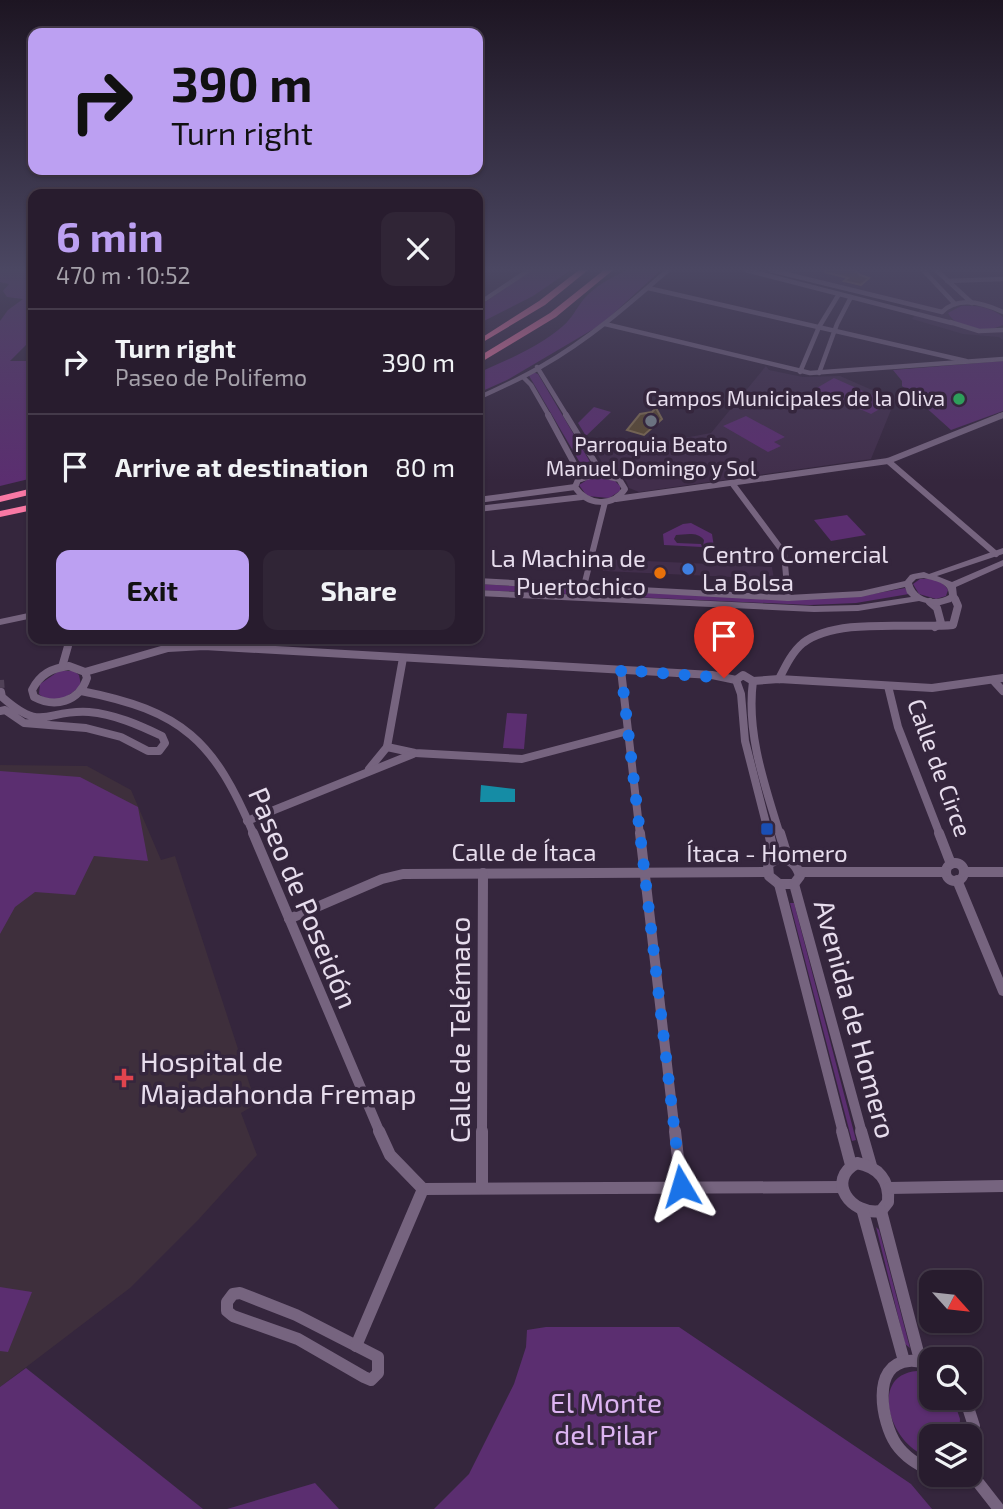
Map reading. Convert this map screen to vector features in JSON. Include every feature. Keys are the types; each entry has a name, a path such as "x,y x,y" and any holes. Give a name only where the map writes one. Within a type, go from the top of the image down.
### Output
{"highway":[{"path":"483,354 502,340"},
{"path":"483,354 510,340"},
{"path":"0,499 28,492"},
{"path":"0,506 28,500"},
{"path":"0,516 28,510"}],"street":[{"path":"483,396 523,377 580,340"},
{"path":"672,340 800,372 819,373 1003,359"},
{"path":"800,372 813,340"},
{"path":"819,373 832,340"},
{"path":"877,340 971,362"},
{"path":"537,368 599,469 619,479 625,491 638,496"},
{"path":"523,377 531,385 581,471 582,478"},
{"path":"483,508 582,497 606,502 888,461 1003,415"},
{"path":"483,582 788,598 837,596 891,589 908,583 918,575 940,575 999,553 888,461"},
{"path":"483,499 575,487 582,478 605,474"},
{"path":"732,483 784,553 788,598"},
{"path":"575,487 582,497"},
{"path":"616,499 625,491"},
{"path":"584,586 606,502"},
{"path":"930,602 947,601 952,591 1003,563"},
{"path":"779,678 804,642 819,633 842,629 933,629 953,625 958,606 952,591 930,575"},
{"path":"908,583 910,591 937,608 942,623 933,629"},
{"path":"483,593 814,609 858,608 920,598"},
{"path":"0,622 28,615"},
{"path":"62,667 68,646"},
{"path":"85,672 105,664 185,646 712,675 737,683 779,678 932,688 1003,678"},
{"path":"364,773 387,747 403,658"},
{"path":"62,667 75,667 85,672 87,678 81,691 72,698 50,704 34,697 32,690 41,676 62,667"},
{"path":"621,670 681,1186"},
{"path":"993,680 1003,691"},
{"path":"737,683 745,741 775,859"},
{"path":"752,683 756,741 788,859"},
{"name":"Calle de Circe","path":"888,686 898,727 948,868"},
{"name":"Paseo de Poseidón","path":"81,691 125,700 175,720 199,739 216,760 247,821 390,1155 423,1189"},
{"path":"1,694 30,718 45,718 69,712 102,714 148,729 162,736 165,743 159,751 148,751 121,737 86,727 24,723 2,711 1,694"},
{"path":"387,747 415,753 522,759 628,731"},
{"path":"247,821 415,753"},
{"path":"775,859 788,859 796,864 800,872 799,879 794,884 779,884 768,872 768,864 775,859"},
{"path":"800,872 961,867 965,872 964,878 957,880"},
{"path":"948,868 957,880 1003,991"},
{"name":"Calle de Ítaca","path":"289,919 382,879 403,874 768,872"},
{"path":"965,872 1003,872"},
{"name":"Calle de Telémaco","path":"482,1188 483,873"},
{"name":"Avenida de Homero","path":"779,884 851,1165"},
{"name":"Avenida de Homero","path":"794,884 871,1166"},
{"path":"851,1165 871,1166 882,1175 888,1188 888,1202 881,1211 863,1212 849,1202 842,1186 843,1173 851,1165"},
{"path":"356,1346 423,1189 842,1186"},
{"path":"888,1188 1003,1186"},
{"path":"881,1211 922,1347"},
{"path":"863,1212 904,1361"},
{"path":"240,1293 296,1315 356,1346 377,1357 381,1365 379,1374 371,1380 286,1334 233,1316 227,1311 227,1301 233,1294 240,1293"},
{"path":"919,1362 904,1361 892,1368 884,1380 880,1396 882,1414 897,1447 909,1460 919,1465"},
{"path":"982,1487 999,1509"}],"shaded area":[{"path":"766,366 769,370 803,377 840,376 895,400 871,459 639,492 629,488 620,476 608,472 597,454 711,433"},
{"name":"Centro Comercial La Bolsa","path":"603,559 772,567 774,579 603,571"},
{"name":"Hospital de Majadahonda Fremap","path":"0,765 87,766 131,790 161,860 175,856 256,1104 241,1113 257,1155 199,1219 130,1288 0,1387"}],"green space":[{"path":"0,340 28,340 10,361 28,361 28,479 0,486"},
{"path":"543,340 574,340 507,380 483,391 483,371"},
{"name":"Campos Municipales de la Oliva","path":"1003,361 1003,411 951,430 902,386 902,381 893,370"},
{"path":"528,374 538,374 596,472 586,473"},
{"path":"834,378 890,403 871,414 815,389"},
{"path":"594,407 611,412 586,436 578,423"},
{"path":"746,416 785,437 774,442 781,446 768,452 723,426"},
{"path":"593,476 615,481 620,486 620,491 609,498 587,496 579,485"},
{"path":"847,515 866,535 831,541 814,520"},
{"path":"691,523 712,534 714,547 703,547 704,540 691,534 676,535 674,539 677,543 701,544 702,547 664,545 663,534"},
{"path":"920,579 939,582 948,590 946,596 936,599 919,594 913,584"},
{"path":"483,584 789,600 867,595 905,588 909,594 856,603 810,605 483,590"},
{"path":"59,671 74,671 79,675 81,685 72,693 56,700 44,698 39,694 40,684"},
{"path":"507,713 527,714 524,749 503,748"},
{"path":"0,771 80,777 138,807 148,861 94,856 75,895 35,892 15,907 0,934"},
{"path":"790,903 794,903 856,1140 852,1141"},
{"path":"876,1227 879,1230 910,1348 905,1344"},
{"path":"0,1287 32,1292 8,1352 0,1351"},
{"name":"El Monte del Pilar","path":"546,1327 679,1327 911,1484 932,1509 434,1509 469,1474 514,1384 526,1347 527,1330"},
{"path":"26,1368 203,1509 0,1509 0,1387"},
{"path":"919,1372 919,1410 957,1410 960,1419 960,1424 919,1424 919,1452 905,1441 890,1413 892,1385 901,1376"},
{"path":"315,1483 339,1509 227,1509"}],"water":[{"path":"481,785 515,789 515,802 480,802"}],"building":[{"name":"Parroquia Beato Manuel Domingo y Sol","path":"656,408 662,419 644,435 627,430 640,414 652,412"}],"tunnel":[{"path":"0,680 1,692"}],"place":[{"name":"Campos Municipales de la Oliva","path":"959,399"},
{"name":"Parroquia Beato Manuel Domingo y Sol","path":"651,421"},
{"name":"Centro Comercial La Bolsa","path":"688,569"},
{"name":"La Machina de Puertochico","path":"660,573"},
{"name":"Ítaca - Homero","path":"767,829"},
{"name":"Hospital de Majadahonda Fremap","path":"124,1078"}],"route":[{"path":"681,1186 621,670 724,678"}]}
